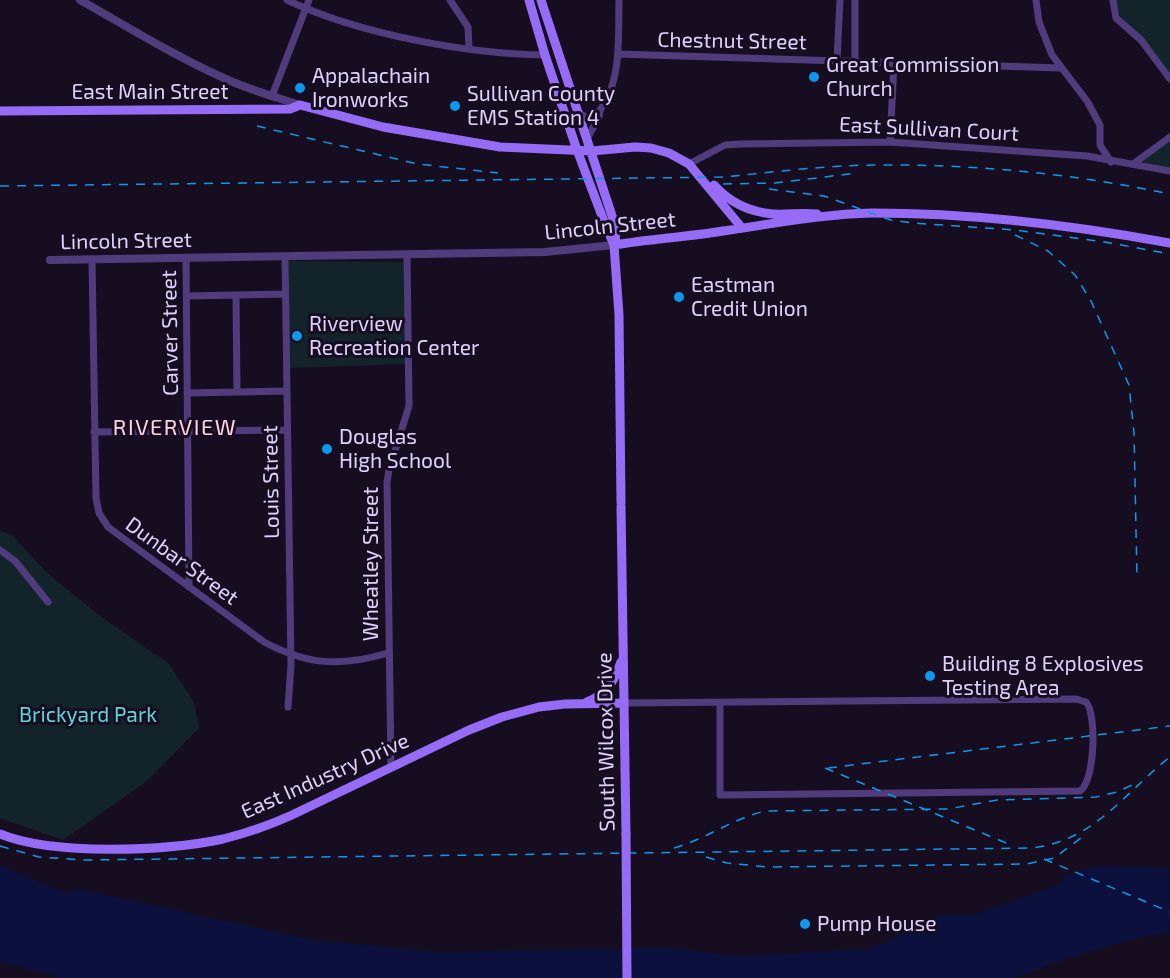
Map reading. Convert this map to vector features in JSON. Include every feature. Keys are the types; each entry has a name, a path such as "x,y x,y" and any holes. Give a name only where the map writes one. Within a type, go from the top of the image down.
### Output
{"main road":[{"name":"South Wilcox Drive","path":"529,0 545,55 614,245 619,315 627,978"},
{"path":"542,0 616,228 614,245"},
{"path":"545,55 559,56"},
{"path":"300,105 383,127 500,147 592,151 651,148 669,153 701,171 723,194 740,206 774,214 810,213 829,216"},
{"name":"East Main Street","path":"0,111 290,109 300,105"},
{"path":"689,164 742,228"},
{"name":"Lincoln Street","path":"614,245 829,216 871,213 925,214 1061,225 1170,243"},
{"path":"583,704 607,692 623,657"},
{"name":"East Industry Drive","path":"0,834 19,841 51,847 112,848 204,842 264,827 469,730 515,713 539,707 624,703"}],"street":[{"path":"80,0 199,66 252,90 300,105"},
{"path":"287,0 306,9 396,37 469,48 545,55"},
{"path":"272,96 309,0"},
{"path":"450,0 468,27 469,48"},
{"path":"588,137 599,117 612,82 618,54 619,0"},
{"path":"837,61 840,0"},
{"path":"855,0 855,60"},
{"path":"1036,0 1039,22 1052,55 1087,101 1100,125 1100,145 1111,162"},
{"path":"1113,0 1116,18 1142,40 1170,80"},
{"name":"Chestnut Street","path":"618,54 1061,68"},
{"path":"890,142 894,64"},
{"path":"580,114 590,118 601,108"},
{"path":"1133,165 1170,137"},
{"name":"East Sullivan Court","path":"689,164 713,150 740,144 890,142 1087,156 1170,171"},
{"name":"Lincoln Street","path":"50,260 545,252 614,245"},
{"name":"Wheatley Street","path":"391,768 387,482 409,406 407,255"},
{"name":"Louis Street","path":"285,256 291,665 288,707"},
{"name":"Carver Street","path":"186,258 189,587"},
{"name":"Dunbar Street","path":"92,259 96,506 104,521 114,533 264,642 290,655 338,663 366,660 388,653"},
{"path":"187,296 285,294"},
{"path":"236,295 237,392"},
{"path":"188,393 287,391"},
{"path":"94,432 287,430"},
{"path":"0,550 15,561 48,602"},
{"path":"624,703 1081,700 1086,702 1091,709 1090,773 1085,788 1080,790 720,795 720,704"}],"green space":[{"path":"1114,0 1170,0 1170,80 1119,14"},
{"path":"1170,136 1170,168 1138,161"},
{"path":"289,261 404,262 406,364 288,368"},
{"name":"Brickyard Park","path":"0,531 12,535 46,572 100,616 169,664 194,702 199,728 147,781 63,840 0,818"}],"shaded area":[{"path":"0,865 69,893 78,889 314,940 441,952 667,948 741,956 870,949 940,915 973,915 1058,885 1065,876 1094,866 1169,868 1170,932 1091,951 1014,978 63,978 0,962"}],"railway":[{"path":"257,126 418,164 498,173"},
{"path":"0,186 724,177 840,166 915,165 989,168 1062,176 1170,194"},
{"path":"723,184 775,183 857,173"},
{"path":"769,189 824,196 891,220 1015,230 1105,242 1170,254"},
{"path":"1015,235 1048,251 1075,275 1091,301 1129,385 1134,433 1137,578"},
{"path":"828,768 1170,726"},
{"path":"0,846 39,857 83,860 1031,848 1053,844 1091,826 1170,757"},
{"path":"825,768 1011,845"},
{"path":"674,848 765,811 948,809 997,800 1096,797 1117,792 1134,784"},
{"path":"706,857 727,863 767,867 1027,864 1054,858 1081,838"},
{"path":"1044,859 1170,912"}],"place":[{"name":"Great Commission Church","path":"814,77"},
{"name":"Appalachain Ironworks","path":"300,88"},
{"name":"Sullivan County EMS Station 4","path":"455,106"},
{"name":"Eastman Credit Union","path":"679,297"},
{"name":"Riverview Recreation Center","path":"297,336"},
{"name":"Douglas High School","path":"327,449"},
{"name":"Building 8 Explosives Testing Area","path":"930,676"},
{"name":"Pump House","path":"805,924"}],"district":[{"name":"RIVERVIEW","path":"175,428"}]}
